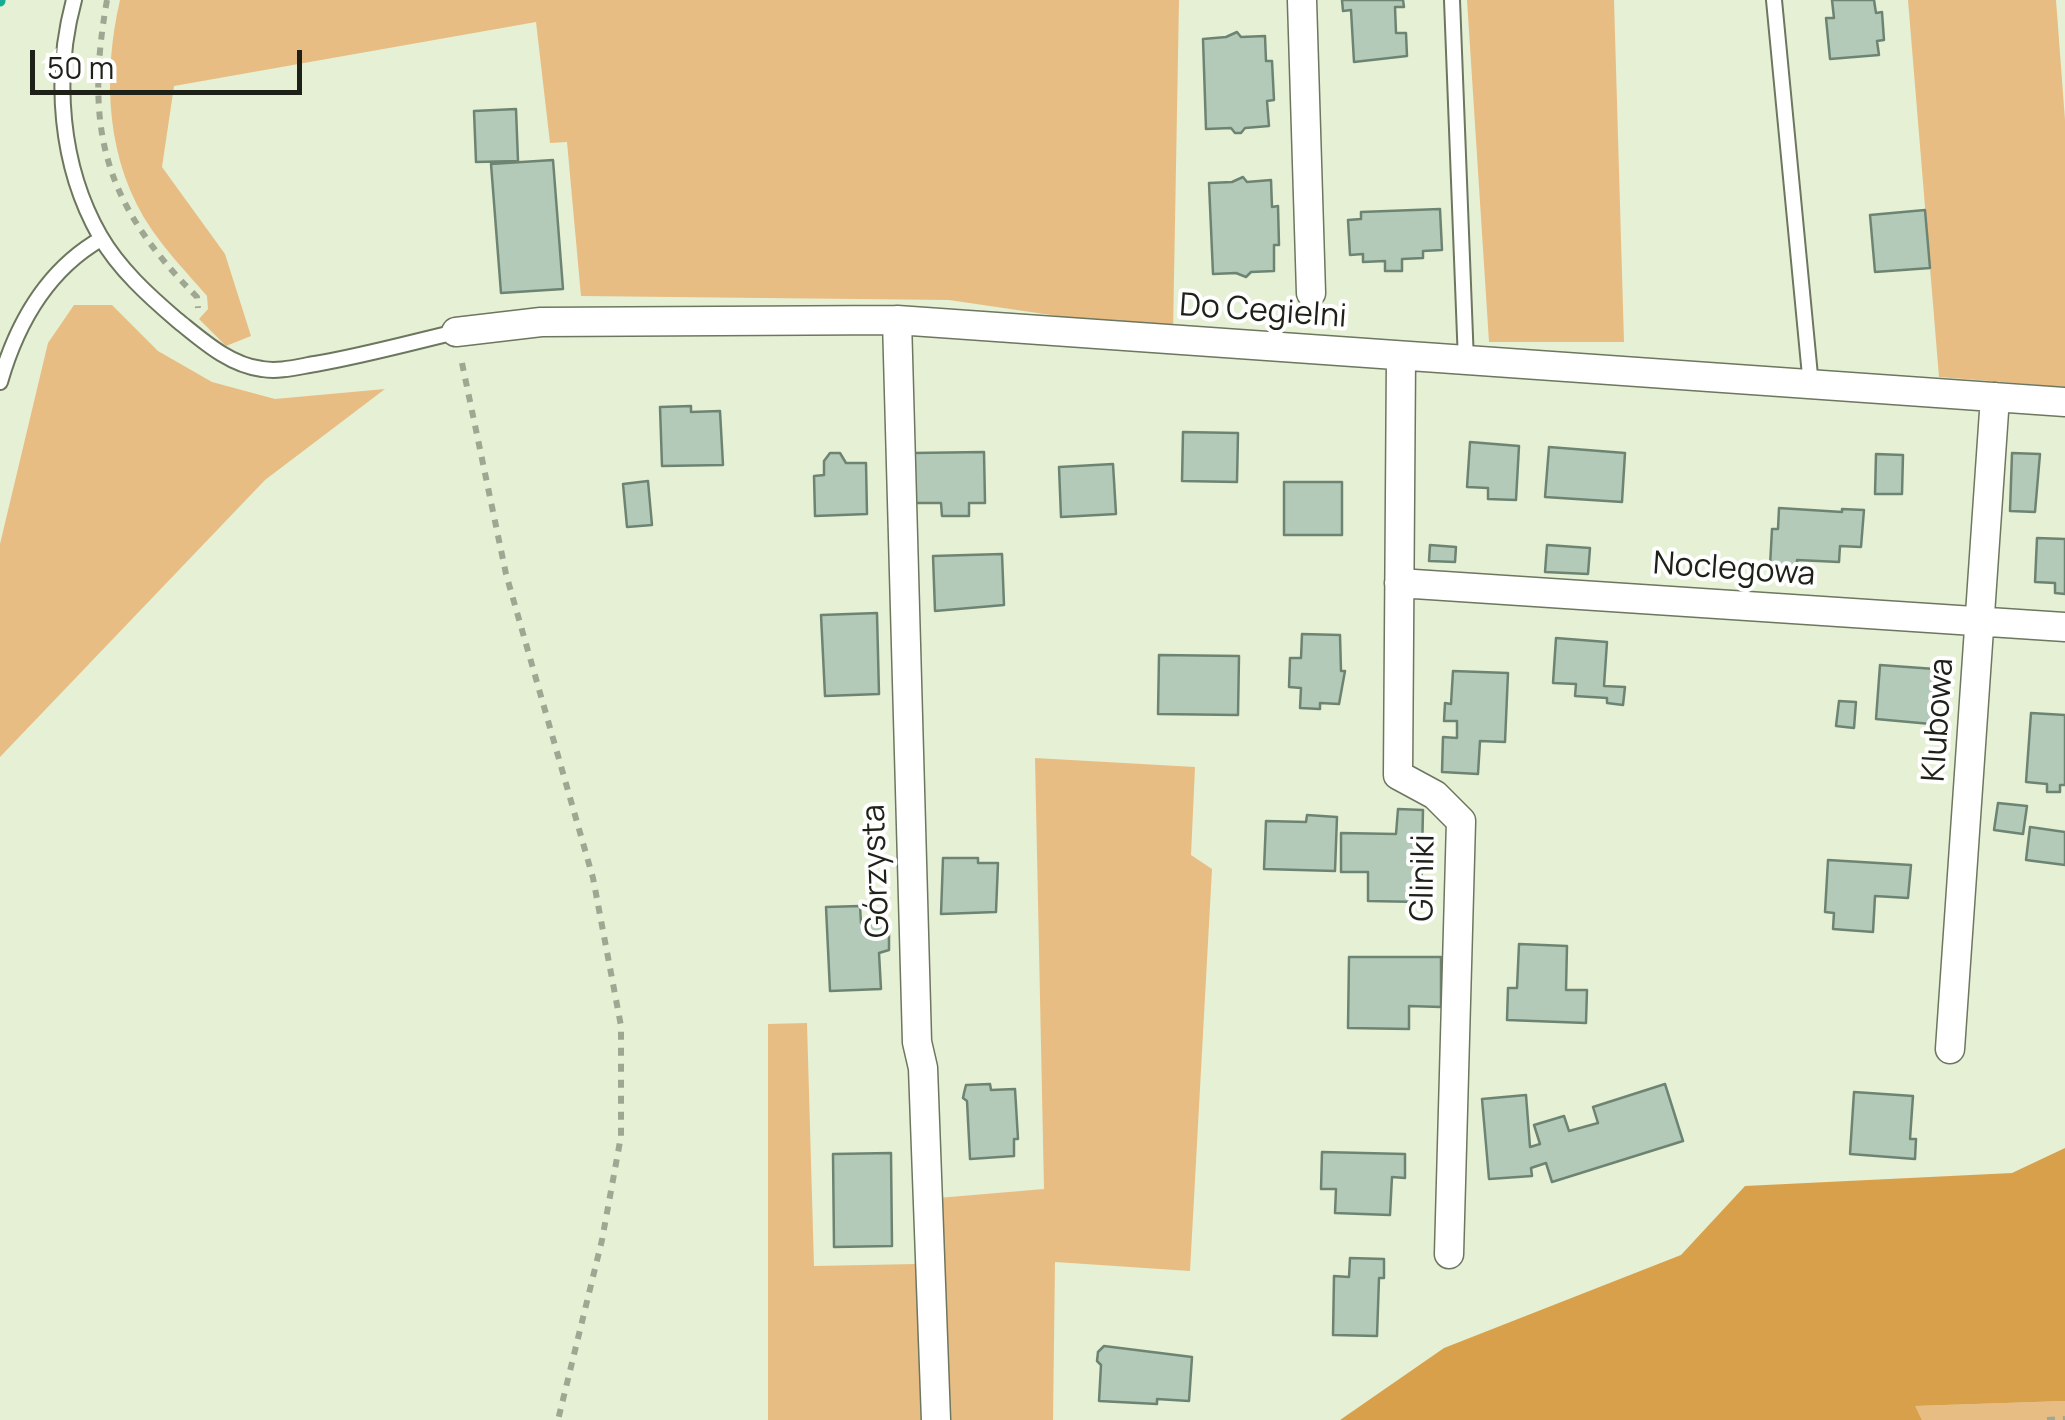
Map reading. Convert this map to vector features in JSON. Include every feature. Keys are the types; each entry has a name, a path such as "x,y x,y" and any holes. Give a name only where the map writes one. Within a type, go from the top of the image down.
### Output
{"street":[{"path":"1302,0 1312,294"},
{"name":"Do Cegielni","path":"456,332 541,322 897,320 2065,402"},
{"name":"Górzysta","path":"897,320 916,1042 924,1068 936,1420"},
{"name":"Gliniki","path":"1401,357 1398,775 1435,795 1461,821 1449,1254"},
{"name":"Klubowa","path":"1950,1049 1995,397"},
{"name":"Noclegowa","path":"1399,583 2065,627"}],"lane":[{"path":"74,0 64,46 61,97 77,185 101,239 143,289 185,326 223,354 261,369 278,370 456,332"},
{"path":"1452,0 1466,362"},
{"path":"1774,0 1811,386"},
{"path":"1,376 10,348 36,300 66,264 101,239"}],"path":[{"path":"107,0 98,86 100,124 110,176 139,231 197,297 199,306 194,315"},
{"path":"456,332 506,574 593,878 621,1026 621,1136 602,1240 558,1420"},
{"path":"2047,1420 2065,1419"}],"shaded area":[{"path":"120,0 1179,0 1173,333 949,300 581,296 567,142 550,143 536,22 174,86 162,167 225,254 251,336 226,346 199,319 208,309 207,296 152,230 125,177 112,119 110,89"},
{"path":"1467,0 1614,0 1624,342 1489,342"},
{"path":"1908,0 2056,0 2065,120 2065,387 1939,377"},
{"path":"74,305 112,305 158,351 212,382 275,399 385,389 265,480 0,757 0,544 48,343"},
{"path":"1035,758 1195,767 1191,855 1212,869 1190,1271 1055,1262 1053,1420 945,1420 938,1198 1044,1189"},
{"path":"807,1023 814,1266 916,1264 924,1420 768,1420 768,1024"},
{"path":"2065,1148 2065,1401 1915,1406 1922,1420 1340,1420 1444,1348 1681,1255 1745,1186 2012,1173"},
{"path":"2065,1401 2065,1420 1922,1420 1914,1406"}],"building":[{"path":"1342,0 1403,0 1404,7 1395,7 1396,33 1406,33 1407,56 1354,62 1351,10 1343,11"},
{"path":"1832,0 1874,0 1876,13 1882,12 1884,40 1877,41 1879,55 1830,59 1826,18 1834,18"},
{"path":"1237,32 1241,37 1265,36 1266,61 1272,61 1274,100 1267,101 1269,126 1245,128 1241,133 1231,128 1206,129 1203,39"},
{"path":"516,109 518,161 476,162 474,111"},
{"path":"553,160 563,289 501,293 491,164"},
{"path":"1243,177 1247,182 1271,180 1272,207 1278,206 1279,245 1274,245 1274,271 1251,272 1246,277 1236,273 1213,274 1209,183 1232,182"},
{"path":"1440,209 1442,250 1423,251 1423,258 1402,259 1402,271 1385,271 1385,261 1363,262 1363,254 1350,255 1348,220 1361,219 1361,212"},
{"path":"1925,210 1930,268 1875,272 1870,215"},
{"path":"691,406 691,412 720,411 723,465 662,466 660,407"},
{"path":"1183,432 1238,433 1237,482 1182,481"},
{"path":"1470,442 1519,446 1516,500 1488,499 1488,488 1467,487"},
{"path":"1549,447 1625,453 1622,502 1545,497"},
{"path":"984,452 985,503 969,503 969,516 942,516 941,503 913,503 913,453"},
{"path":"830,453 840,453 846,463 866,463 867,514 815,516 814,476 824,475 824,461"},
{"path":"2012,453 2040,454 2035,512 2010,511"},
{"path":"1876,454 1903,455 1902,494 1875,494"},
{"path":"1113,464 1116,514 1061,517 1059,467"},
{"path":"648,481 652,525 627,527 623,484"},
{"path":"1284,482 1342,482 1342,535 1284,535"},
{"path":"1779,508 1864,510 1861,547 1840,546 1839,562 1797,560 1797,567 1770,566 1772,529 1778,529"},
{"path":"2037,538 2065,539 2065,594 2055,593 2055,583 2035,582"},
{"path":"1430,545 1456,547 1455,562 1429,561"},
{"path":"1547,545 1590,548 1588,574 1545,572"},
{"path":"1002,554 1004,605 935,611 933,556"},
{"path":"877,613 879,694 825,696 821,615"},
{"path":"1302,634 1340,635 1341,671 1345,671 1339,704 1320,703 1320,709 1300,708 1301,688 1289,687 1290,658 1301,658"},
{"path":"1556,638 1607,642 1604,686 1625,687 1623,705 1607,703 1607,698 1575,696 1576,684 1553,683"},
{"path":"1159,655 1239,656 1238,715 1158,714"},
{"path":"1880,665 1935,669 1931,724 1876,719"},
{"path":"1453,671 1508,673 1505,742 1480,741 1478,774 1442,772 1443,737 1457,738 1457,721 1444,721 1445,703 1451,704"},
{"path":"1839,701 1856,702 1854,728 1836,726"},
{"path":"2031,713 2065,715 2065,785 2060,785 2060,792 2047,792 2047,784 2026,782"},
{"path":"1998,803 2027,806 2023,834 1994,830"},
{"path":"1398,809 1423,810 1421,902 1368,901 1368,872 1341,872 1341,833 1396,834"},
{"path":"1307,815 1337,817 1335,871 1264,869 1266,821 1306,822"},
{"path":"2030,827 2065,832 2065,865 2026,860"},
{"path":"943,858 978,858 978,863 998,863 996,912 941,914"},
{"path":"1828,860 1911,865 1908,898 1875,896 1873,932 1833,929 1834,913 1825,912"},
{"path":"860,906 861,923 885,922 889,926 889,950 879,953 881,989 830,991 826,907"},
{"path":"1519,944 1567,946 1566,990 1587,990 1586,1023 1507,1020 1508,988 1517,988"},
{"path":"1349,957 1441,957 1441,1007 1409,1006 1409,1029 1348,1028"},
{"path":"990,1084 991,1090 1015,1089 1018,1139 1014,1139 1014,1156 970,1159 967,1101 963,1098 966,1085"},
{"path":"1665,1084 1683,1141 1552,1182 1546,1163 1531,1168 1532,1176 1489,1179 1482,1099 1526,1095 1530,1147 1540,1144 1534,1125 1564,1116 1569,1131 1598,1123 1593,1107"},
{"path":"1854,1092 1913,1096 1910,1139 1916,1139 1915,1159 1850,1154"},
{"path":"1322,1152 1405,1154 1405,1178 1392,1177 1390,1215 1335,1213 1336,1189 1321,1189"},
{"path":"891,1153 892,1246 834,1247 833,1154"},
{"path":"1350,1258 1384,1259 1384,1278 1379,1278 1377,1336 1333,1335 1334,1276 1349,1277"},
{"path":"1104,1346 1192,1357 1189,1401 1099,1401 1101,1365 1097,1361"}]}
